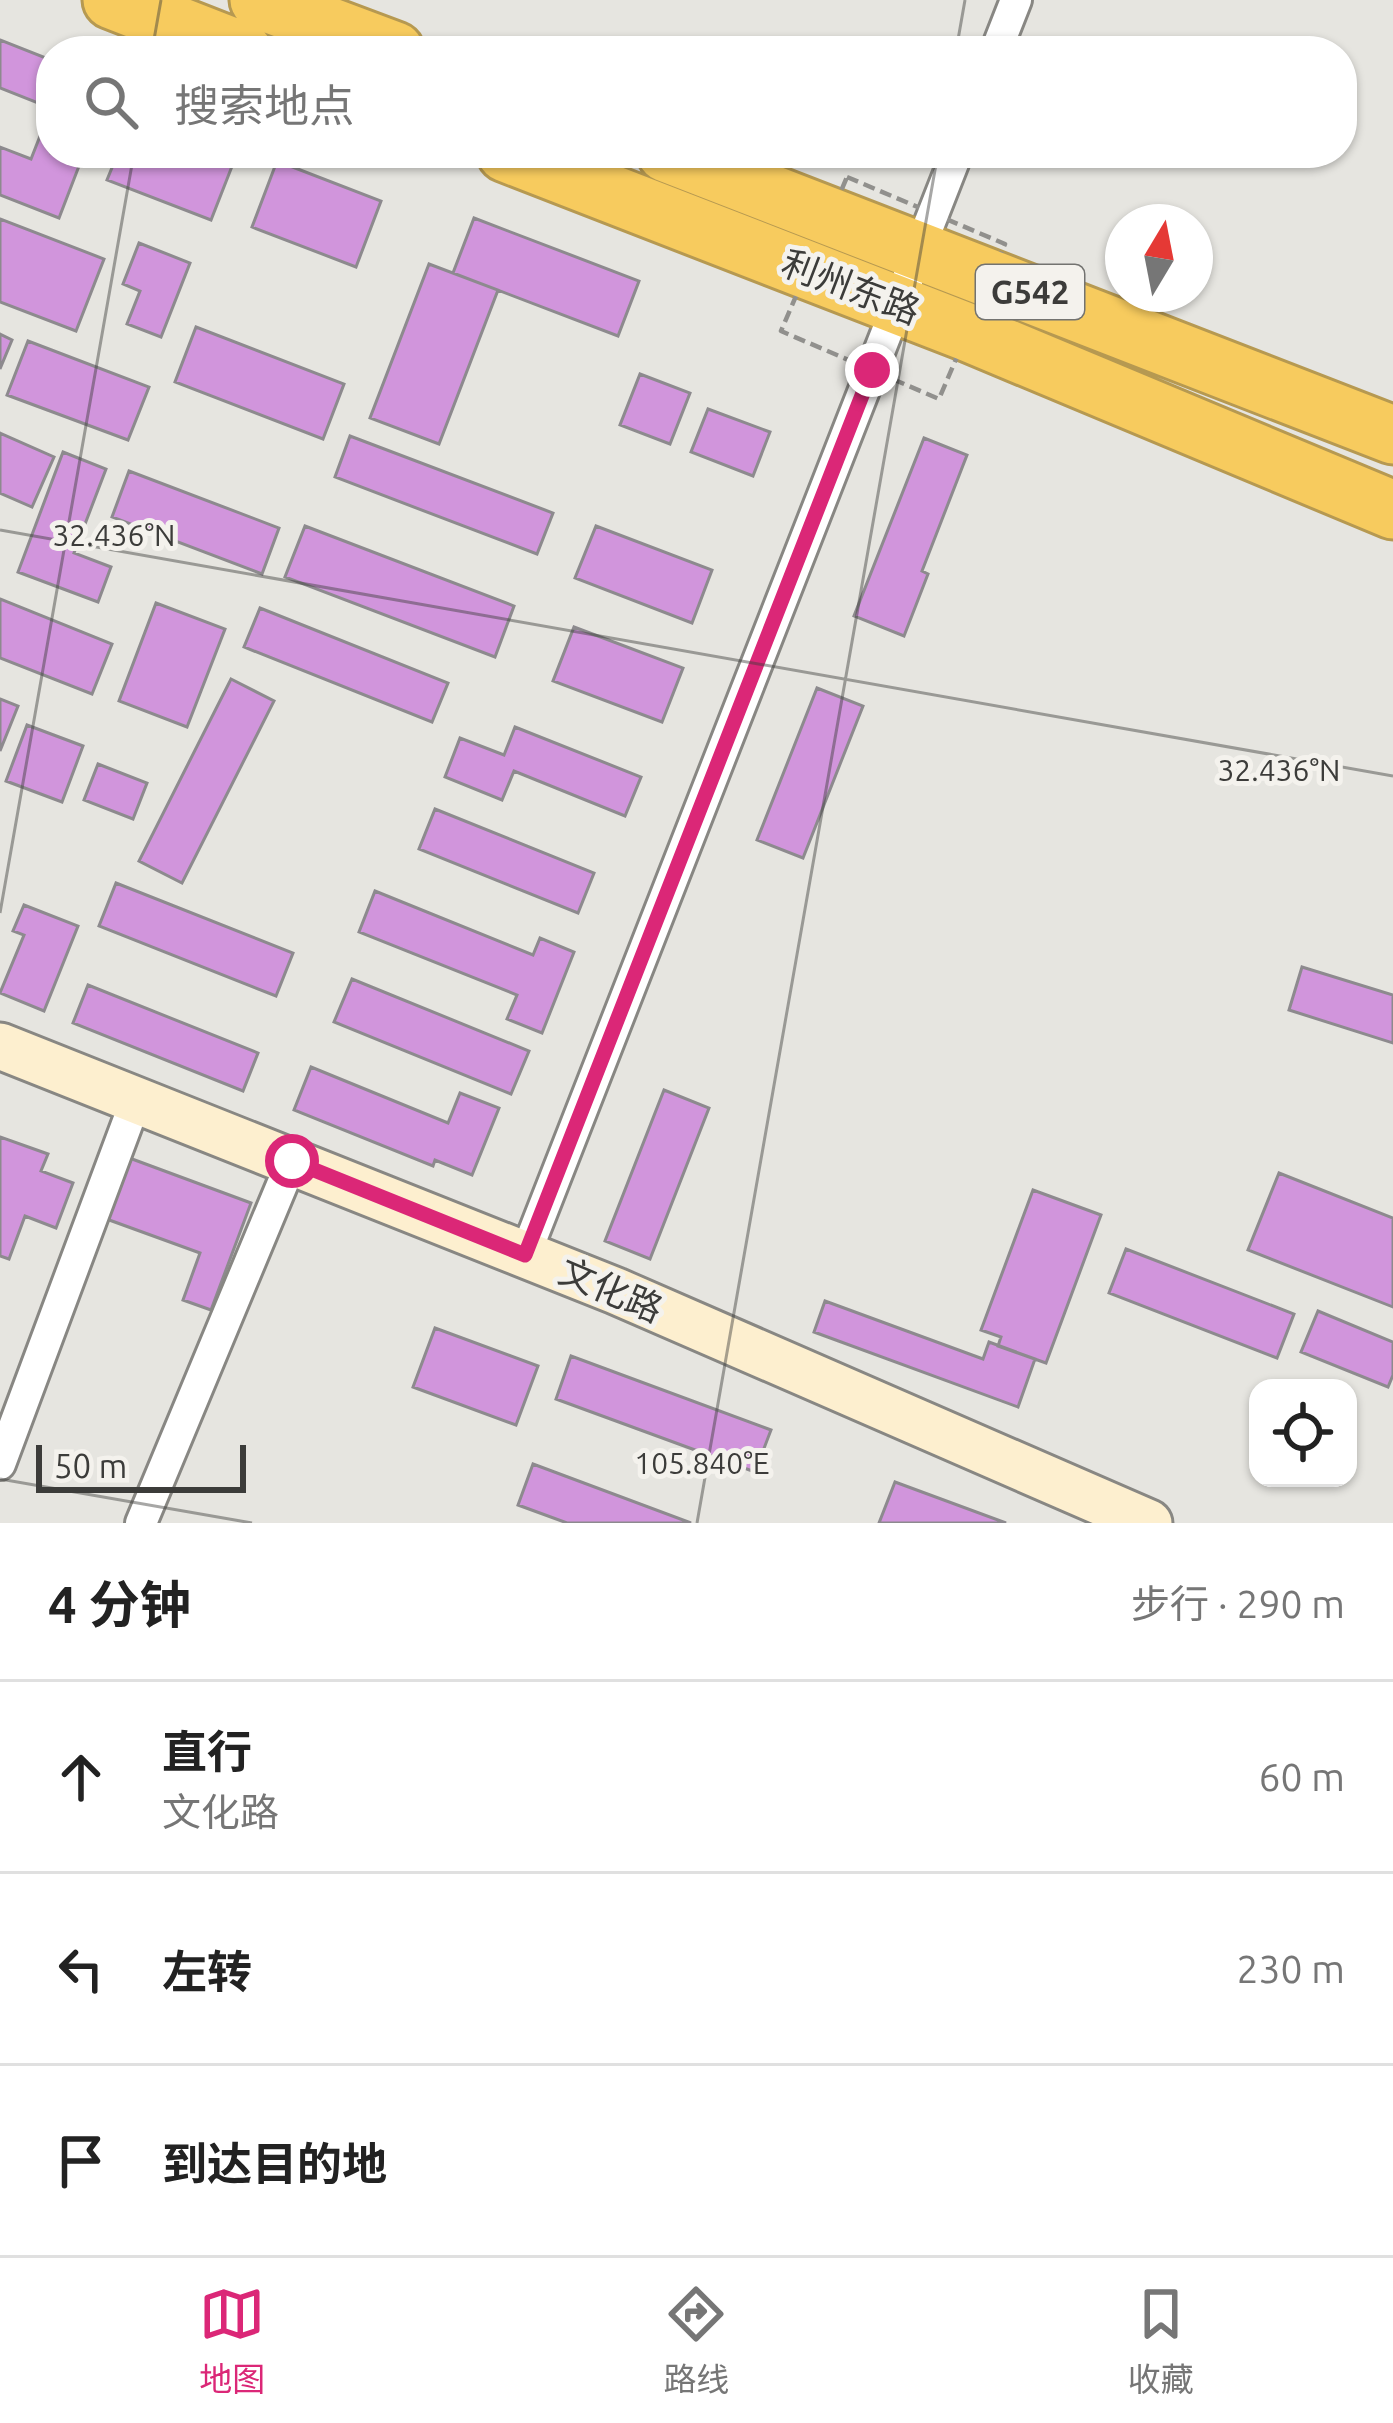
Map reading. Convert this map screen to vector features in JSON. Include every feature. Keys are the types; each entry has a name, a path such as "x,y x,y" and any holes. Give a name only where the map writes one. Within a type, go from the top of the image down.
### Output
{"highway":[{"path":"112,0 204,36"},
{"path":"259,0 354,36"},
{"name":"利州东路","path":"545,168 898,305 1393,510"},
{"name":"利州东路","path":"706,168 1393,435"}],"street":[{"path":"1002,36 1016,0"},
{"path":"525,1255 951,168"},
{"name":"文化路","path":"0,1046 525,1255 1149,1523"},
{"path":"0,1464 136,1100"},
{"path":"141,1523 292,1161"}],"building":[{"path":"0,40 36,54 36,102 0,88"},
{"path":"36,146 36,168 78,168 59,218 0,195 0,147 31,159"},
{"path":"112,168 231,168 211,220 107,180"},
{"path":"274,168 295,168 381,201 356,267 252,227"},
{"path":"474,218 639,281 618,336 453,273"},
{"path":"0,219 104,259 76,331 0,302"},
{"path":"139,243 190,263 161,337 127,324 140,291 123,284"},
{"path":"429,264 498,290 439,444 370,418"},
{"path":"196,327 344,384 323,439 175,382"},
{"path":"0,334 12,340 0,369"},
{"path":"28,341 149,387 128,440 7,395"},
{"path":"640,374 690,393 670,444 620,425"},
{"path":"708,409 770,432 753,476 691,452"},
{"path":"0,433 54,457 32,507 0,493"},
{"path":"350,436 553,513 537,554 335,477"},
{"path":"924,438 967,455 922,571 928,574 904,636 854,616"},
{"path":"63,452 106,469 74,553 111,567 98,602 18,572"},
{"path":"129,471 279,528 262,574 112,517"},
{"path":"305,526 514,606 495,657 285,577"},
{"path":"596,526 712,570 692,623 575,578"},
{"path":"0,599 112,644 92,694 0,658"},
{"path":"156,603 225,629 187,727 119,701"},
{"path":"260,608 448,683 432,722 244,647"},
{"path":"574,627 683,668 662,722 553,681"},
{"path":"231,679 274,701 182,883 139,861"},
{"path":"817,688 863,706 803,858 757,840"},
{"path":"0,699 18,706 0,751"},
{"path":"27,725 83,746 62,802 6,781"},
{"path":"515,727 641,777 625,816 514,771 502,800 445,777 460,738 504,755"},
{"path":"98,764 147,783 133,819 84,800"},
{"path":"435,809 594,873 578,913 419,849"},
{"path":"116,883 293,953 276,996 99,926"},
{"path":"375,891 533,955 540,938 574,952 542,1033 507,1019 517,995 359,932"},
{"path":"24,905 78,926 44,1011 0,993 24,935 13,931"},
{"path":"1302,967 1393,995 1393,1043 1289,1010"},
{"path":"352,979 529,1051 511,1094 334,1022"},
{"path":"88,985 258,1053 243,1091 73,1023"},
{"path":"311,1067 448,1123 460,1093 499,1108 472,1175 435,1160 433,1166 294,1110"},
{"path":"664,1090 709,1108 650,1259 605,1241"},
{"path":"0,1137 48,1154 41,1171 73,1183 56,1228 25,1216 9,1259 0,1256"},
{"path":"124,1156 251,1203 211,1310 183,1300 200,1253 101,1217"},
{"path":"1279,1173 1393,1218 1393,1307 1248,1250"},
{"path":"1033,1190 1101,1215 1046,1363 998,1346 1001,1337 981,1330"},
{"path":"1126,1249 1294,1314 1277,1358 1109,1293"},
{"path":"825,1301 983,1359 989,1342 1035,1359 1018,1407 814,1332"},
{"path":"1318,1311 1393,1342 1393,1375 1388,1387 1301,1352"},
{"path":"435,1328 538,1366 516,1425 413,1387"},
{"path":"571,1356 771,1430 755,1472 556,1399"},
{"path":"533,1464 691,1523 567,1523 518,1505"},
{"path":"895,1482 1006,1523 879,1523"}],"route":[{"path":"292,1161 525,1255 872,370"}]}
